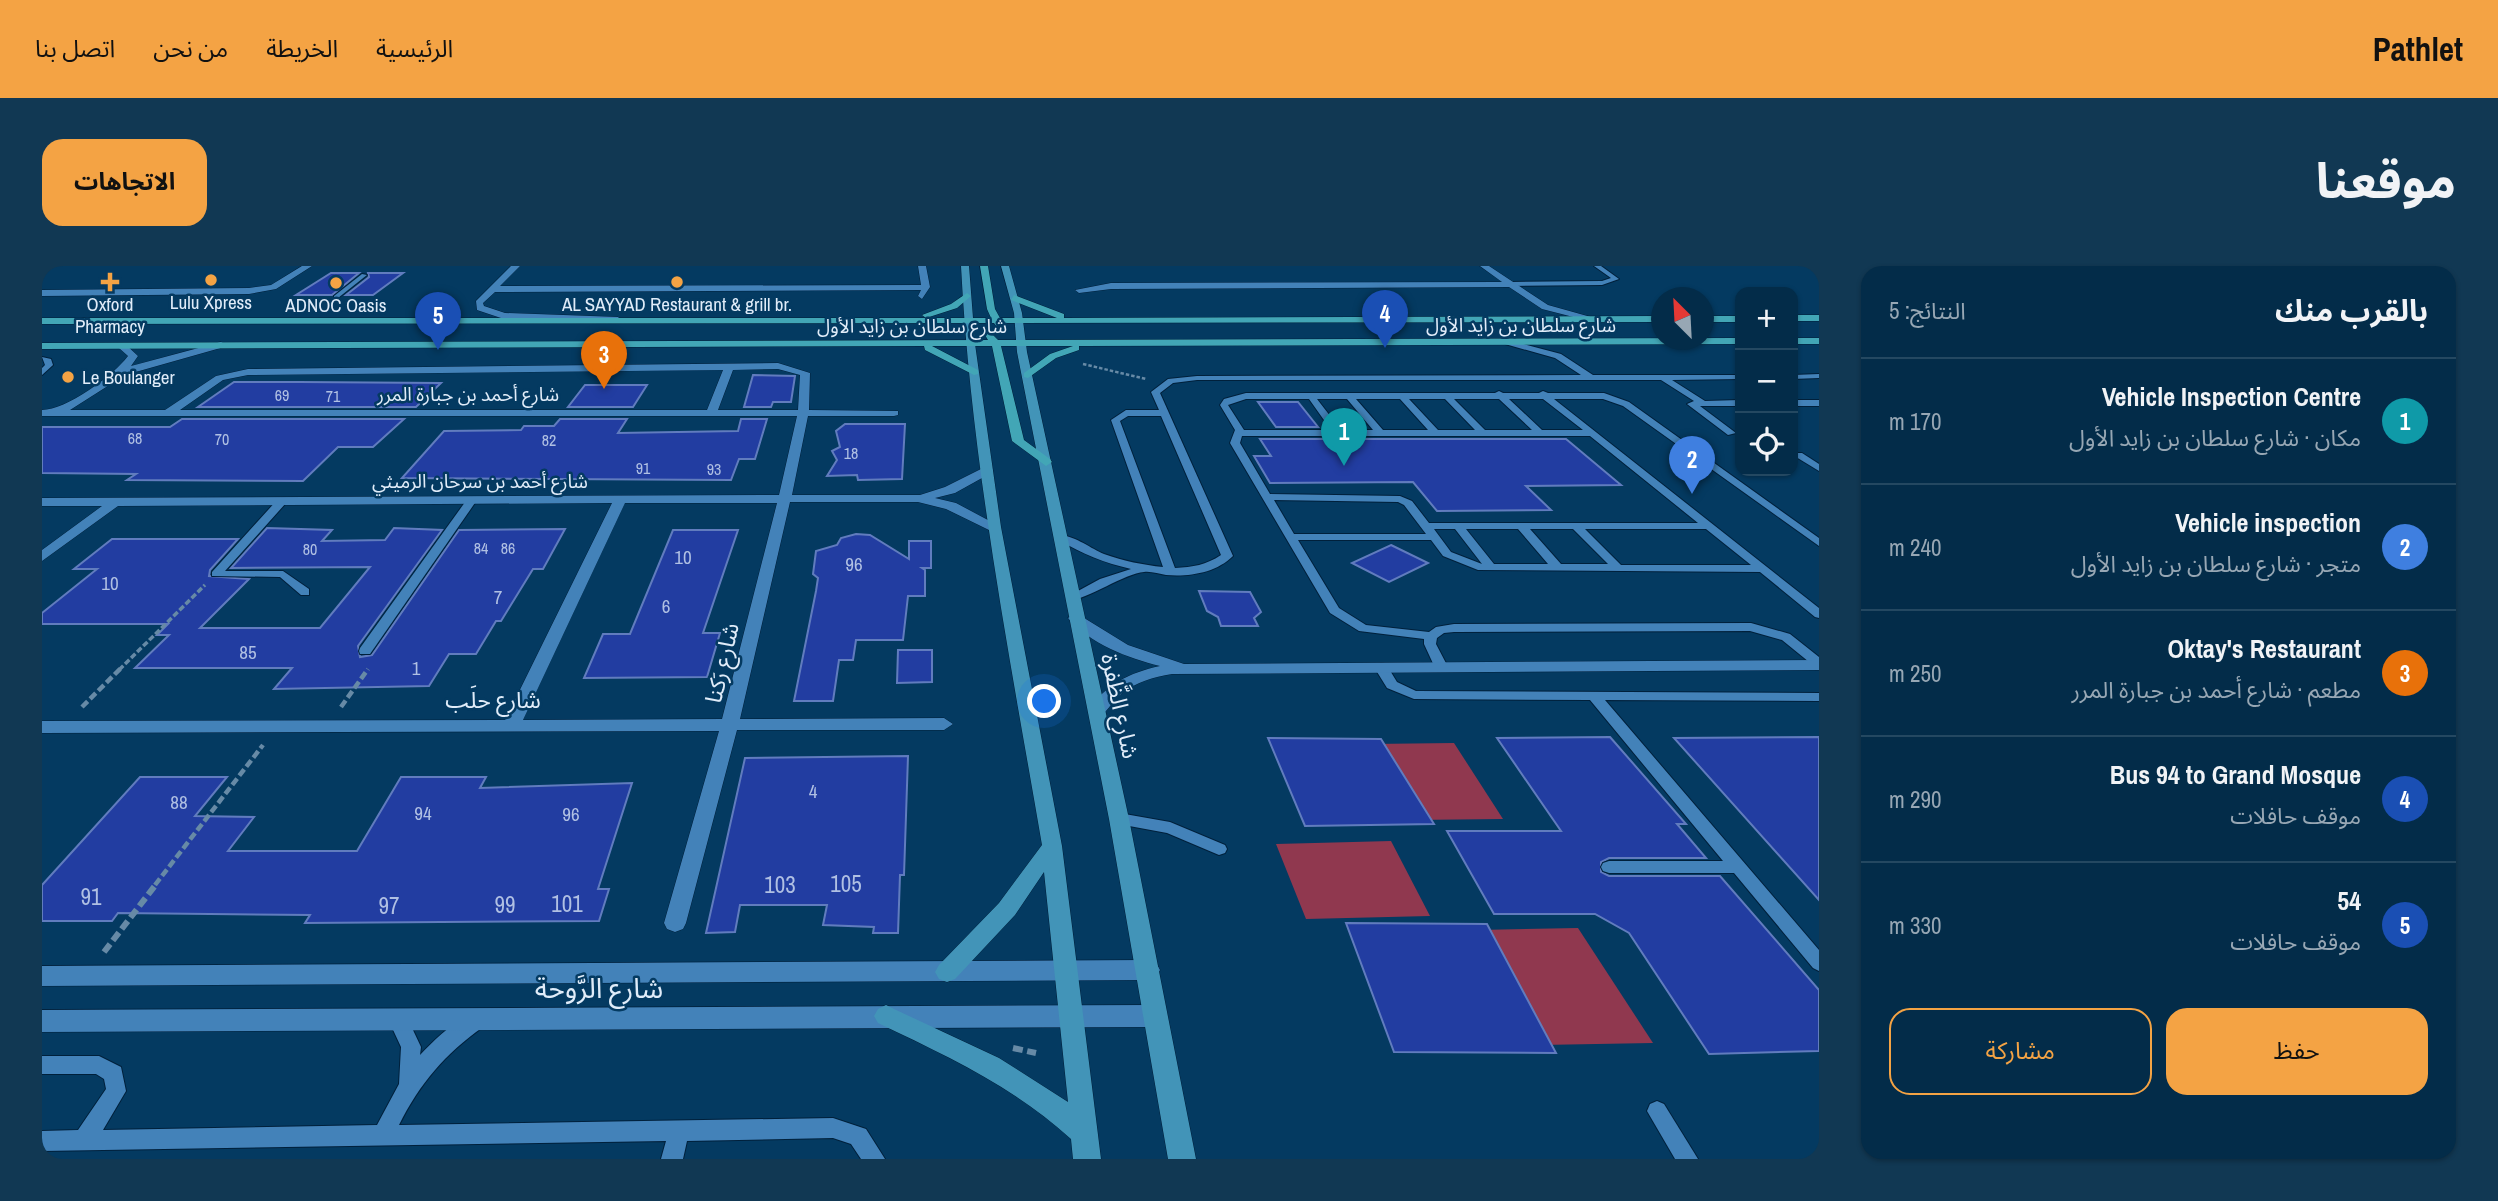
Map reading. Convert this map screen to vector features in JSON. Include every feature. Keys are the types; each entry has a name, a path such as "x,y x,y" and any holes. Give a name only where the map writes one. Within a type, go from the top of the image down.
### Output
{"main road":[{"path":"985,266 995,331 1018,441 1046,462"},
{"name":"شارع الظَّفرة","path":"1005,266 1014,298 1063,538 1076,618 1119,819 1182,1159"},
{"path":"965,267 974,372 994,527 1052,846 1087,1159"},
{"path":"885,320 943,311 967,296"},
{"path":"1014,298 1055,314 1088,321"},
{"path":"1714,319 1735,318"},
{"path":"1798,318 1819,318"},
{"path":"698,319 743,323 759,328 747,334"},
{"name":"شارع سلطان بن زايد الأول","path":"42,346 904,344 970,332 1020,331 1088,321 1651,319"},
{"name":"شارع سلطان بن زايد الأول","path":"42,321 885,320 970,332"},
{"path":"491,343 590,335 1243,328 1356,322"},
{"path":"1243,328 1237,333 1238,336 1256,343"},
{"name":"شارع سلطان بن زايد الأول","path":"1020,331 1098,344 1735,341"},
{"path":"1798,341 1819,341"},
{"path":"904,344 942,352 974,372"},
{"path":"1028,375 1053,356 1098,344"},
{"path":"947,972 1007,909 1052,846"},
{"path":"886,1016 996,1067 1026,1084 1057,1106 1084,1133"}],"street":[{"path":"42,293 249,291 273,287 309,266"},
{"path":"516,266 478,305 492,314 615,319"},
{"path":"492,289 874,289 911,297 925,294 922,266"},
{"path":"954,266 965,267"},
{"path":"1484,266 1545,307 1593,319"},
{"path":"1079,290 1119,286 1511,284"},
{"path":"1529,320 1545,307"},
{"path":"42,423 121,373 171,356 222,345"},
{"path":"121,373 133,356 122,346"},
{"name":"شارع رَكنا","path":"169,412 220,378 248,372 778,366 800,369 807,377 784,499 731,723 675,923"},
{"path":"712,411 729,367"},
{"name":"شارع أحمد بن جبارة المرر","path":"42,413 894,412"},
{"name":"شارع أحمد بن سرحان الرميثي","path":"42,502 918,498 950,490 987,471"},
{"name":"شارع أحمد بن سرحان الرميثي","path":"918,498 951,506 994,527"},
{"path":"512,724 620,500"},
{"path":"42,557 116,501"},
{"path":"1076,618 1092,632 1125,650 1194,668"},
{"path":"1097,711 1117,687 1133,678 1151,672 1194,668 1819,664"},
{"name":"شارع حلَب","path":"42,727 944,724"},
{"name":"شارع الرَّوحة","path":"42,976 1147,970"},
{"name":"شارع الرَّوحة","path":"42,1021 1156,1016"}],"lane":[{"path":"1511,284 1602,283 1616,279 1597,266"},
{"path":"337,297 364,275"},
{"path":"1508,342 1558,356 1819,543"},
{"path":"42,359 48,361 49,365 42,373"},
{"path":"1798,377 1819,376"},
{"path":"1663,377 1702,403"},
{"path":"1063,538 1104,560 1141,570 1206,568 1227,556 1155,392 1164,384 1188,379 1268,378 1735,377"},
{"path":"1268,378 1315,396 1338,433"},
{"path":"1499,394 1540,433"},
{"path":"1543,394 1819,614"},
{"path":"1240,433 1224,405 1230,399 1595,394 1620,401"},
{"path":"1401,395 1435,433"},
{"path":"1446,395 1483,433"},
{"path":"1349,396 1380,433"},
{"path":"1720,402 1736,413"},
{"path":"1731,433 1691,405 1735,403"},
{"path":"1798,403 1819,403"},
{"path":"1164,413 1126,413 1115,420 1170,570"},
{"path":"1240,433 1591,433"},
{"path":"1240,433 1235,443 1328,604 1342,617 1378,631 1431,636 1440,630 1454,628 1751,627 1786,637 1819,664"},
{"path":"1799,455 1819,468"},
{"path":"1266,497 1395,498 1408,503 1433,537 1456,560 1491,567 1763,569"},
{"path":"365,652 472,500"},
{"path":"216,575 282,501"},
{"path":"1426,526 1710,526"},
{"path":"1458,526 1491,567"},
{"path":"1521,526 1557,567"},
{"path":"1576,526 1618,568"},
{"path":"1290,537 1433,537"},
{"path":"1073,597 1104,581 1141,570"},
{"path":"216,575 283,574 305,592"},
{"path":"1431,636 1430,644 1441,667"},
{"path":"1381,667 1392,685 1414,695 1819,697"},
{"path":"1595,697 1819,963"},
{"path":"1119,819 1170,828 1219,849"},
{"path":"1609,867 1738,867"},
{"path":"383,1135 407,1083 440,1047 480,1018"},
{"path":"398,1019 411,1047 407,1083"},
{"path":"42,1065 99,1065 114,1073 116,1091 84,1140"},
{"path":"1657,1111 1687,1159"},
{"path":"45,1146 84,1140 833,1128 858,1136 874,1159"},
{"path":"672,1159 678,1130"}],"path":[{"path":"1074,362 1164,384"},
{"path":"62,726 216,575"},
{"path":"329,725 369,667 365,652"},
{"path":"101,957 278,725"},
{"path":"1011,1039 1012,1048 1036,1053"}],"shaded area":[{"path":"1454,743 1503,819 1412,820 1371,744"},
{"path":"1391,841 1430,916 1306,919 1276,844"},
{"path":"1578,928 1653,1043 1540,1045 1477,930"}],"building":[{"path":"331,273 359,273 332,295 296,295"},
{"path":"368,273 403,273 373,295 346,295 369,277"},
{"path":"753,375 795,376 791,402 773,402 771,407 744,407"},
{"path":"234,382 441,383 416,407 198,407"},
{"path":"585,385 647,385 633,407 568,407"},
{"path":"1258,402 1298,402 1318,427 1276,427"},
{"path":"182,419 404,419 373,447 338,447 303,481 127,480 136,474 42,473 42,427 170,427"},
{"path":"560,419 627,419 618,433 738,431 741,419 767,419 755,459 739,459 731,480 402,478 444,431 521,430 524,426 554,426"},
{"path":"845,424 905,424 902,479 858,480 857,475 827,476 837,460 832,451 840,447 836,431"},
{"path":"1260,439 1566,439 1621,485 1526,486 1551,510 1437,511 1413,482 1270,483 1254,456 1271,456"},
{"path":"267,528 332,530 322,541 385,540 394,528 442,530 358,646 360,657 372,655 459,530 565,529 543,569 533,569 501,621 496,621 476,654 449,654 429,686 274,689 292,668 135,668 169,635 157,635 168,624 42,624 42,613 97,569 74,569 112,539 238,539 210,570 209,576 249,579 200,628 320,628 370,567 231,568"},
{"path":"673,530 738,530 703,633 720,633 707,677 584,678 603,634 630,634"},
{"path":"856,534 870,535 909,559 909,541 931,541 931,568 922,568 925,570 925,596 908,596 903,640 856,640 853,660 839,660 833,701 794,701 818,578 813,574 816,551 837,545 841,538"},
{"path":"1391,545 1428,563 1389,582 1352,563"},
{"path":"1199,591 1250,592 1261,612 1254,618 1258,626 1221,626 1218,617 1207,611"},
{"path":"898,650 932,650 932,682 897,683"},
{"path":"1610,737 1686,824 1677,824 1706,858 1609,858 1601,862 1601,872 1609,876 1720,876 1819,990 1819,1051 1709,1054 1629,933 1595,914 1494,914 1447,831 1561,831 1497,738"},
{"path":"1819,737 1819,900 1674,738"},
{"path":"1268,738 1381,739 1434,824 1305,826"},
{"path":"908,756 904,875 900,875 898,933 873,933 874,927 823,925 827,905 740,905 735,932 706,933 745,758"},
{"path":"140,777 227,777 195,816 254,817 228,851 357,851 401,777 486,777 480,788 632,783 598,889 609,889 599,921 305,923 310,915 118,913 112,921 42,921 42,885"},
{"path":"1346,923 1487,924 1556,1053 1394,1052"}],"place":[{"name":"Lulu Xpress","path":"211,280"},
{"name":"Oxford Pharmacy","path":"110,282"},
{"name":"AL SAYYAD Restaurant & grill br.","path":"677,282"},
{"name":"ADNOC Oasis","path":"336,283"},
{"name":"Bus 94 to Grand Mosque","path":"1385,348"},
{"name":"54","path":"438,350"},
{"name":"Le Boulanger","path":"68,377"},
{"name":"Oktay's Restaurant","path":"604,389"},
{"name":"Vehicle Inspection Centre","path":"1344,466"},
{"name":"Vehicle inspection","path":"1692,494"}]}
